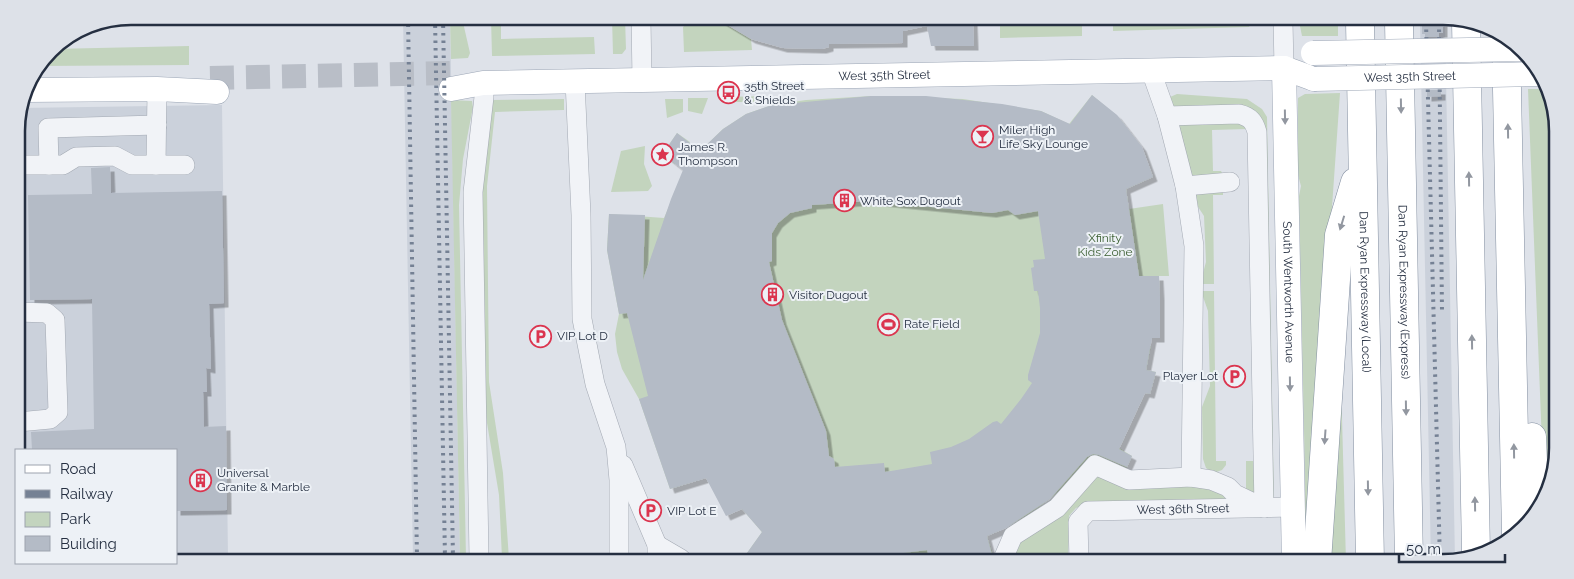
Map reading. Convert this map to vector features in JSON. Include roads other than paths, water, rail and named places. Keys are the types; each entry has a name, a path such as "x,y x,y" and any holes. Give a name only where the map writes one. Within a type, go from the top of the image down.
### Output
{"highway":[{"name":"Dan Ryan Expressway (Local)","path":"1360,25 1370,554"},
{"name":"Dan Ryan Expressway (Express)","path":"1399,25 1409,554"},
{"path":"1466,28 1476,548"},
{"path":"1506,46 1516,525"},
{"path":"1318,554 1339,235 1362,160"},
{"path":"1509,166 1528,316 1535,501"}],"main road":[{"name":"West 35th Street","path":"1284,68 1313,53 1511,49"},
{"name":"West 35th Street","path":"451,81 483,83 1284,68 1314,79 1532,74"},
{"name":"South Wentworth Avenue","path":"1284,68 1294,554"},
{"path":"33,90 158,89 213,85"}],"street":[{"path":"641,25 642,80"},
{"name":"South Wentworth Avenue","path":"1283,25 1284,68"},
{"path":"1151,70 1167,116 1185,186 1194,246 1191,477"},
{"path":"575,81 581,215 582,319 595,384 616,447 657,552"},
{"path":"479,554 473,192 484,97 483,83"},
{"path":"156,165 158,89"},
{"path":"1005,554 1013,536 1056,508 1095,464 1129,480 1191,477 1211,480 1228,487 1235,494 1264,508 1257,132 1254,122 1244,115 1167,116"},
{"path":"49,165 48,128 157,125"},
{"path":"25,165 64,165 76,157 115,156 132,165 185,165"},
{"path":"1185,186 1230,182"},
{"path":"25,312 47,313 55,320 58,412 50,419 25,421"},
{"path":"616,447 619,480 619,554"},
{"path":"478,454 488,488 489,554"},
{"name":"West 36th Street","path":"1079,554 1078,522 1088,512 1292,507"}],"tunnel":[{"path":"210,78 451,73"}],"railway":[{"path":"408,25 417,554"},
{"path":"435,25 445,554"},
{"path":"443,25 453,554"},
{"path":"1426,25 1440,554"},
{"path":"1439,25 1442,313"}],"place":[{"name":"35th Street & Shields","path":"728,93"},
{"name":"Miler High Life Sky Lounge","path":"983,137"},
{"name":"James R. Thompson","path":"662,154"},
{"name":"White Sox Dugout","path":"844,201"},
{"name":"Visitor Dugout","path":"773,295"},
{"name":"Rate Field","path":"888,324"},
{"name":"VIP Lot D","path":"541,336"},
{"name":"Player Lot","path":"1234,376"},
{"name":"Universal Granite & Marble","path":"201,480"},
{"name":"VIP Lot E","path":"651,511"}],"park label":[{"name":"Xfinity Kids Zone","path":"1105,245"}]}
